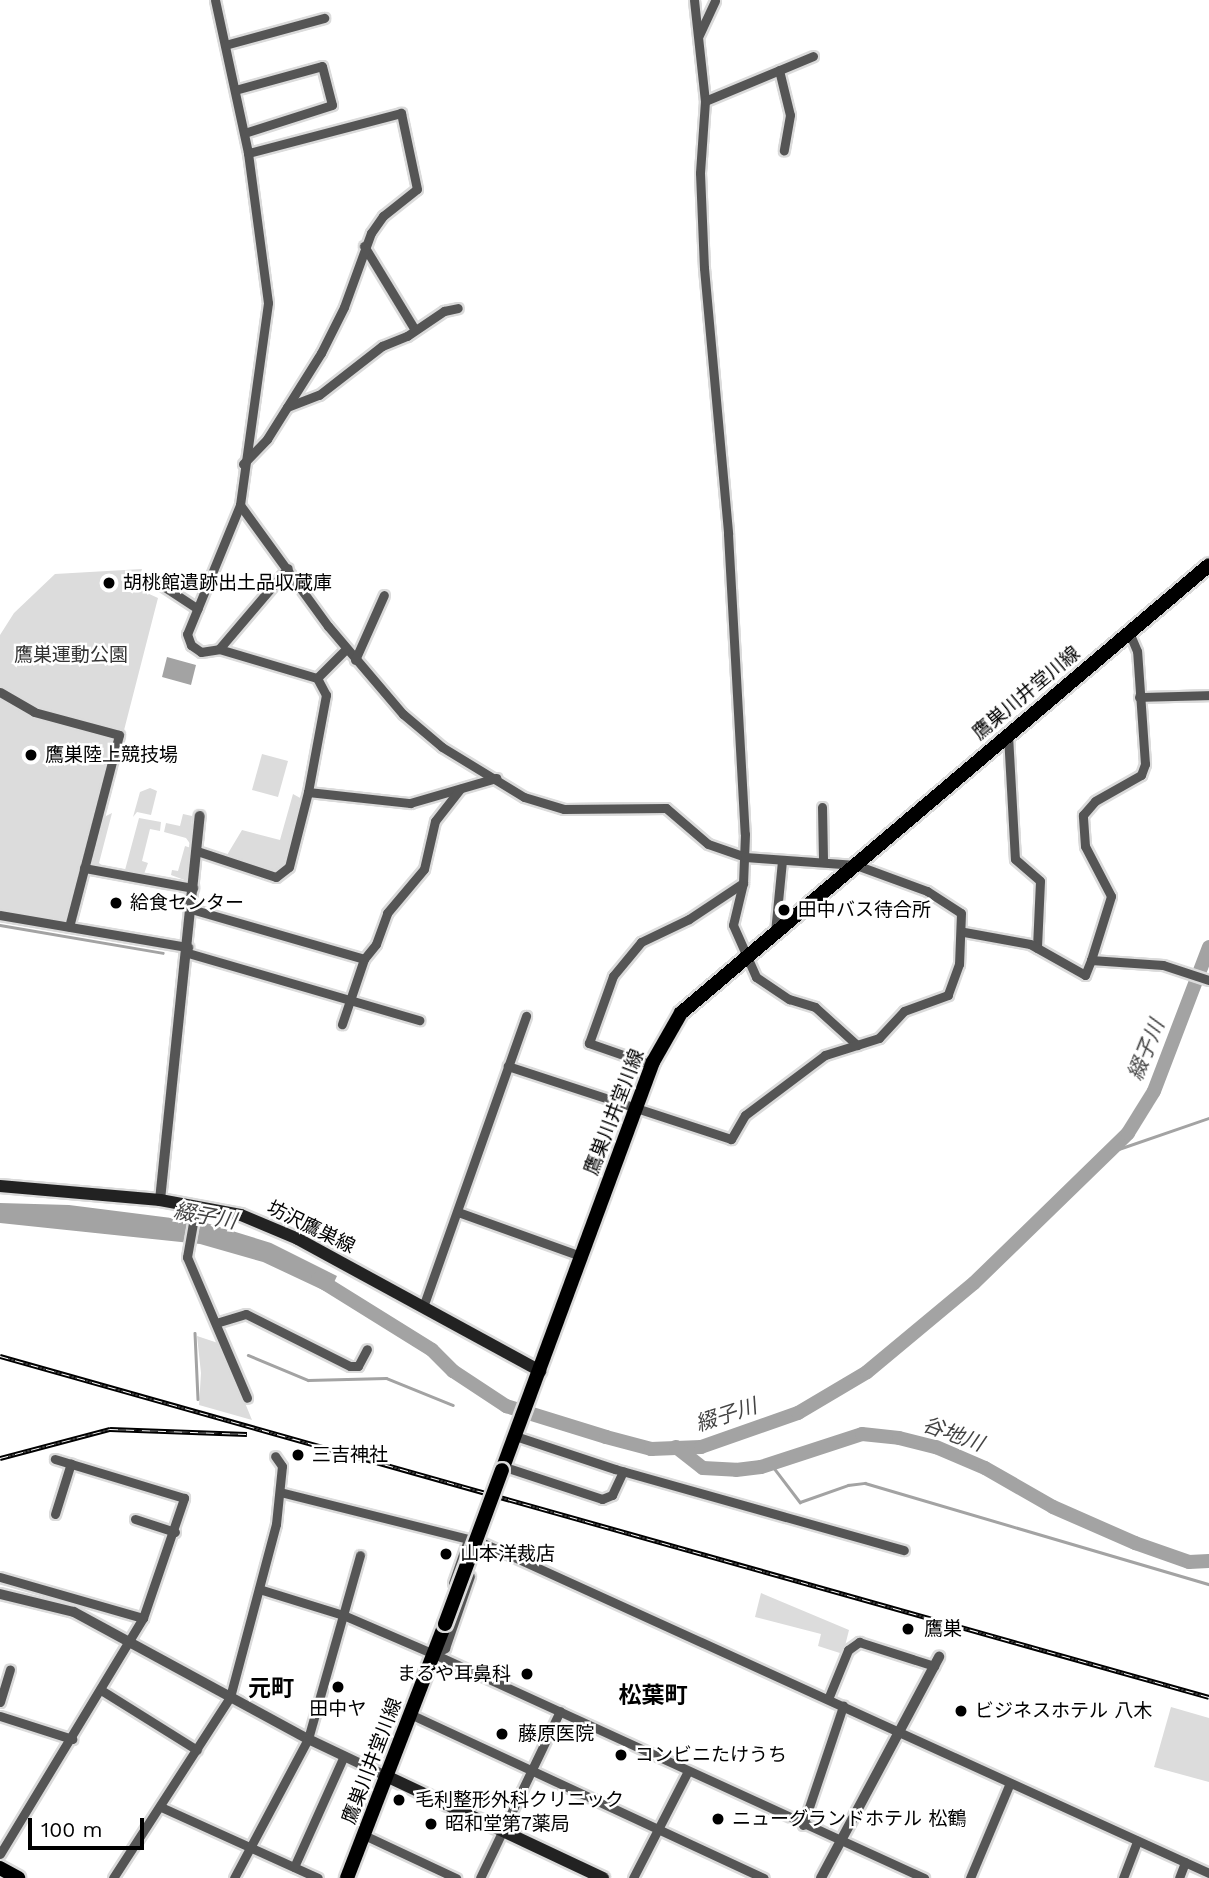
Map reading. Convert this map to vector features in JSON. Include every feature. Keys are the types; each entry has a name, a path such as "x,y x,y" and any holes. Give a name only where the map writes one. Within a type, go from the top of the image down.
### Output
{"main road":[{"name":"鷹巣川井堂川線","path":"347,1878 507,1470 516,1434 652,1065 681,1013 1209,565"},
{"name":"坊沢鷹巣線","path":"0,1186 160,1200 278,1230 540,1371"},
{"path":"386,1776 603,1878"},
{"path":"0,1868 18,1878"}],"street":[{"path":"197,851 282,875 298,842 327,695 317,678 219,649 201,652 191,645 187,634 240,505 243,464 268,303 248,153 215,0"},
{"path":"694,0 705,101 700,173 704,268 727,522 745,858 743,883 733,925 745,957 765,984 789,999 815,1007 857,1045"},
{"path":"699,35 715,0"},
{"path":"225,45 324,18"},
{"path":"705,101 813,56"},
{"path":"235,90 322,66 332,106 244,133"},
{"path":"779,70 790,115 784,150"},
{"path":"243,464 287,407 344,307 364,246 383,216 416,189 401,113 248,153"},
{"path":"364,246 415,331"},
{"path":"287,407 319,396 383,346 415,331 444,311 458,309"},
{"path":"240,505 346,649 427,736 524,797 549,806 666,808 708,844 745,858 822,860 856,864 946,899 961,913 964,932 954,987 948,995 904,1011 879,1038 834,1050 745,1115 731,1139 508,1066"},
{"path":"219,649 288,568"},
{"path":"160,584 198,609"},
{"path":"355,660 384,595"},
{"path":"964,932 1037,948 1085,975 1111,891 1085,846 1081,826 1095,801 1144,772 1137,651 1129,632"},
{"path":"317,678 346,649"},
{"path":"0,692 34,712 119,735 69,927"},
{"path":"1139,696 1209,695"},
{"path":"1008,734 1014,859 1040,881 1037,948"},
{"path":"308,792 368,795 404,804 496,778"},
{"path":"342,1024 364,959 376,944 387,913 424,869 435,821 460,789"},
{"path":"822,807 822,860"},
{"path":"160,1200 200,816"},
{"path":"775,932 782,860"},
{"path":"84,868 193,888"},
{"path":"652,1065 589,1043 613,976 641,942 689,919 743,883"},
{"path":"191,909 364,959"},
{"path":"0,915 188,950 349,1003 419,1020"},
{"path":"1091,960 1180,969 1209,980"},
{"path":"423,1307 526,1016"},
{"path":"196,1210 188,1253 247,1398"},
{"path":"458,1212 581,1256"},
{"path":"216,1323 246,1314 350,1366 358,1366 367,1349"},
{"path":"516,1434 623,1471 904,1550"},
{"path":"113,1878 230,1697 259,1589 280,1492 282,1466 275,1456"},
{"path":"0,1854 143,1618 175,1532 184,1497 55,1459"},
{"path":"55,1514 71,1463"},
{"path":"507,1470 602,1499 617,1489 623,1471"},
{"path":"280,1492 481,1542 1209,1873"},
{"path":"135,1519 175,1532"},
{"path":"434,1654 431,1645 468,1540"},
{"path":"434,1654 445,1648 481,1542"},
{"path":"234,1878 308,1739 360,1555"},
{"path":"0,1577 143,1618"},
{"path":"259,1589 343,1615 434,1654 687,1773 924,1878"},
{"path":"0,1594 74,1612 308,1739 386,1776"},
{"path":"821,1878 901,1734 937,1661 859,1642 848,1650 828,1699"},
{"path":"0,1702 10,1669"},
{"path":"101,1690 197,1750"},
{"path":"803,1825 843,1706"},
{"path":"480,1878 560,1711"},
{"path":"410,1714 764,1878"},
{"path":"0,1716 72,1739"},
{"path":"294,1867 344,1756"},
{"path":"633,1878 687,1773"},
{"path":"970,1878 1010,1783"},
{"path":"160,1807 318,1878"},
{"path":"364,1835 456,1878"},
{"path":"1123,1878 1137,1841"},
{"path":"1179,1878 1185,1862"}],"green space":[{"name":"鷹巣運動公園","path":"142,569 136,588 158,598 74,925 0,915 0,635 14,613 55,574"},
{"path":"262,754 288,761 278,797 252,790"},
{"path":"150,788 157,791 151,815 137,812 133,817 140,792"},
{"path":"293,794 302,799 282,869 276,872 227,855 242,830 280,840"},
{"path":"112,813 99,863 104,867 90,866 102,818"},
{"path":"183,814 192,816 191,845 186,838 164,832 166,823 180,826"},
{"path":"139,818 161,822 160,831 150,829 142,861 148,863 144,874 125,870"},
{"path":"185,846 191,848 187,881 171,875 172,870 178,871"},
{"path":"197,1336 221,1344 252,1420 199,1405 201,1373"},
{"path":"761,1593 849,1630 843,1654 818,1646 821,1634 755,1617"},
{"path":"1171,1707 1209,1718 1209,1782 1154,1767"}],"shaded area":[{"path":"167,657 196,665 191,685 162,677"},
{"path":"0,1203 69,1205 203,1222 271,1243 337,1276 329,1293 263,1262 200,1244 0,1223"}],"waterway":[{"path":"0,925 163,953"},
{"name":"綴子川","path":"318,1279 432,1350 453,1371 506,1406 606,1437 651,1449 701,1447 798,1413 867,1372 974,1283 1128,1133 1154,1091 1209,947"},
{"path":"1110,1152 1209,1118"},
{"path":"195,1333 198,1399"},
{"path":"248,1355 308,1380 386,1378 453,1405"},
{"name":"谷地川","path":"676,1447 703,1468 736,1470 761,1467 862,1434 899,1438 936,1447 985,1468 1053,1507 1135,1543 1189,1562 1209,1561"},
{"path":"771,1464 800,1502 848,1485 865,1483 1209,1584"}],"railway":[{"path":"0,1356 1209,1697"},
{"path":"0,1458 110,1429 247,1434"}],"place":[{"name":"胡桃館遺跡出土品収蔵庫","path":"109,583"},
{"name":"鷹巣陸上競技場","path":"31,755"},
{"name":"給食センター","path":"116,903"},
{"name":"田中バス待合所","path":"784,910"},
{"name":"三吉神社","path":"298,1455"},
{"name":"山本洋裁店","path":"446,1554"},
{"name":"鷹巣","path":"908,1629"},
{"name":"まるや耳鼻科","path":"527,1674"},
{"name":"田中ヤ","path":"338,1687"},
{"name":"ビジネスホテル 八木","path":"961,1711"},
{"name":"藤原医院","path":"502,1734"},
{"name":"コンビニたけうち","path":"621,1755"},
{"name":"毛利整形外科クリニック","path":"399,1800"},
{"name":"ニューグランドホテル 松鶴","path":"718,1819"},
{"name":"昭和堂第7薬局","path":"431,1824"}],"district":[{"name":"元町","path":"271,1689"},
{"name":"松葉町","path":"653,1696"}]}
